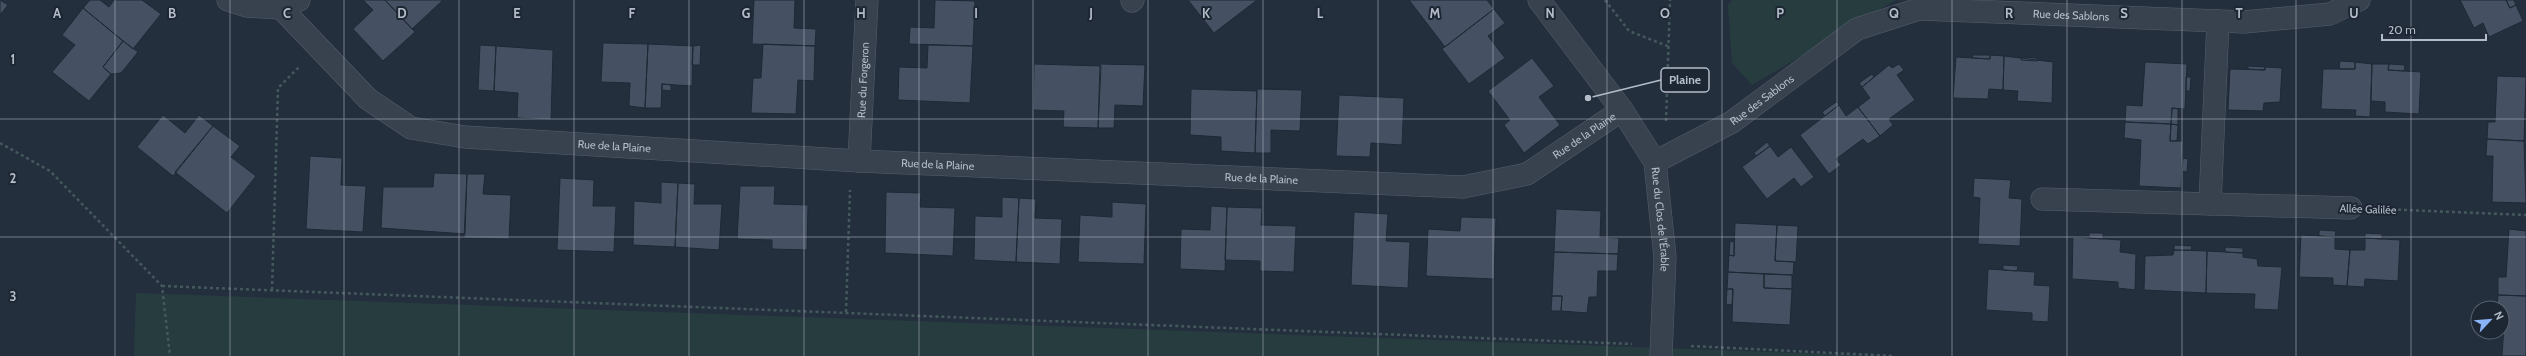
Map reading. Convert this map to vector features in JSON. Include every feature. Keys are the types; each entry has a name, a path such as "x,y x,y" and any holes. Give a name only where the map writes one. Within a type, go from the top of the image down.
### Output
{"street":[{"path":"228,0 248,6 290,4"},
{"name":"Rue du Forgeron","path":"855,161 867,0"},
{"name":"Rue du Clos de l'Érable","path":"1539,0 1622,110 1655,162 1665,258 1661,350"},
{"name":"Rue des Sablons","path":"1655,162 1679,151 1732,122 1857,29 1919,9 2244,22 2330,14 2359,0"},
{"name":"Rue de la Plaine","path":"290,4 319,47 368,100 411,128 465,137 855,161 1463,187 1527,174 1622,110"},
{"path":"2210,204 2218,21"},
{"name":"Allée Galilée","path":"2042,199 2351,208"}],"path":[{"path":"1605,0 1629,31 1670,47"},
{"path":"1670,0 1670,47 1665,120 1679,151"},
{"path":"272,290 278,88 319,47"},
{"path":"0,143 50,171 162,286 170,356"},
{"path":"846,312 855,161"},
{"name":"Allée Galilée","path":"2351,208 2526,215"},
{"path":"162,286 846,312 1661,350 1894,356"}],"green space":[{"path":"1732,0 1896,0 1752,85 1732,63 1728,5"},
{"path":"136,293 1883,356 134,356"}],"building":[{"path":"0,0 8,5 0,15"},
{"path":"90,0 100,0 109,7 114,0 142,0 161,14 133,49 83,8"},
{"path":"363,0 385,0 415,32 383,61 353,29 373,10"},
{"path":"385,0 443,0 412,29"},
{"path":"754,0 795,0 794,28 816,29 815,46 752,44"},
{"path":"935,0 975,1 973,46 909,44 910,27 934,28"},
{"path":"1188,0 1257,0 1214,33"},
{"path":"1409,0 1487,0 1494,9 1445,47"},
{"path":"2460,0 2506,0 2510,8 2516,5 2523,21 2489,37 2483,23 2474,28"},
{"path":"2506,0 2514,0 2516,5 2510,8"},
{"path":"83,8 123,41 103,67 111,74 89,101 52,72 75,45 62,35"},
{"path":"1494,9 1505,23 1488,36 1505,58 1469,84 1442,49"},
{"path":"123,41 138,52 121,73 111,74 103,67"},
{"path":"603,43 648,44 645,108 629,106 630,83 601,82"},
{"path":"648,44 693,46 692,86 662,84 661,108 645,108"},
{"path":"763,44 815,46 814,81 798,80 796,114 751,113 753,78 761,78"},
{"path":"480,45 496,46 494,91 478,90"},
{"path":"701,45 700,65 692,65 693,46"},
{"path":"928,45 973,46 970,103 898,100 899,67 927,68"},
{"path":"496,46 553,50 551,120 517,118 518,93 494,91"},
{"path":"1973,55 1990,55 1990,59 1972,58"},
{"path":"1990,55 2004,56 2003,90 1989,89 1988,99 1953,98 1956,57 1990,59"},
{"path":"2004,56 2053,62 2052,103 2017,101 2018,91 2003,90"},
{"path":"2022,57 2037,58 2037,61 2021,60"},
{"path":"1532,58 1554,86 1539,97 1560,125 1524,153 1504,125 1510,120 1488,91"},
{"path":"2340,61 2355,62 2355,69 2339,69"},
{"path":"2145,62 2187,64 2185,109 2172,108 2171,124 2125,122 2126,105 2142,106"},
{"path":"2355,62 2372,64 2370,117 2355,116 2356,110 2321,109 2323,69 2355,69"},
{"path":"1034,64 1101,66 1098,128 1063,127 1064,111 1033,110"},
{"path":"1100,64 1145,65 1143,106 1115,105 1114,128 1098,128"},
{"path":"1899,64 1904,70 1897,75 1915,100 1889,119 1893,125 1880,136 1858,107 1870,98 1862,87 1889,65 1892,68"},
{"path":"2372,64 2389,64 2388,70 2421,72 2419,114 2385,112 2385,102 2371,101"},
{"path":"2389,64 2405,65 2404,71 2388,70"},
{"path":"2248,66 2265,67 2265,70 2248,69"},
{"path":"2265,67 2282,68 2280,102 2264,103 2263,111 2228,110 2230,69 2265,70"},
{"path":"1872,74 1874,77 1862,87 1859,83"},
{"path":"2497,76 2526,77 2524,141 2487,139 2488,122 2495,122"},
{"path":"2186,77 2191,77 2190,91 2186,91"},
{"path":"662,84 671,85 671,91 662,90"},
{"path":"1191,89 1257,91 1255,153 1221,151 1221,137 1190,135"},
{"path":"1257,89 1302,90 1300,131 1271,130 1271,153 1255,153"},
{"path":"1339,95 1404,98 1402,145 1371,143 1370,157 1336,156"},
{"path":"1836,102 1839,105 1825,116 1822,112"},
{"path":"1839,105 1846,116 1858,107 1880,136 1868,144 1863,139 1836,159 1841,165 1829,174 1800,135"},
{"path":"2172,108 2178,109 2178,125 2171,124"},
{"path":"163,115 185,133 199,115 213,126 173,176 137,147"},
{"path":"2125,122 2171,124 2170,141 2183,141 2181,188 2139,186 2141,140 2124,138"},
{"path":"2171,124 2178,125 2177,141 2170,141"},
{"path":"213,126 240,146 231,157 256,176 227,213 175,172"},
{"path":"2487,139 2524,141 2526,203 2492,202 2493,156 2486,156"},
{"path":"1767,142 1770,146 1756,156 1754,153"},
{"path":"1770,146 1778,157 1791,147 1814,177 1801,187 1794,178 1767,199 1742,167"},
{"path":"310,156 342,158 341,185 366,186 363,232 306,229"},
{"path":"2183,158 2188,159 2187,172 2182,171"},
{"path":"434,173 467,174 465,234 381,228 383,187 433,187"},
{"path":"467,174 485,174 483,194 511,195 509,239 464,238"},
{"path":"560,178 594,180 593,206 616,206 614,252 557,250"},
{"path":"1974,178 2011,180 2009,198 2022,199 2020,246 1978,244 1980,198 1973,197"},
{"path":"661,182 678,183 675,247 633,245 634,201 661,203"},
{"path":"678,183 695,184 694,204 722,204 719,250 675,247"},
{"path":"740,186 775,186 774,204 808,205 807,250 772,249 772,240 737,239"},
{"path":"886,192 921,193 920,207 955,208 953,256 885,253"},
{"path":"1002,197 1019,198 1016,262 974,260 975,216 1002,217"},
{"path":"1019,198 1036,199 1035,218 1062,219 1060,264 1016,262"},
{"path":"1112,202 1146,204 1144,264 1078,262 1080,215 1112,217"},
{"path":"1211,206 1227,207 1225,271 1180,269 1181,229 1210,230"},
{"path":"1227,207 1262,208 1261,225 1296,226 1294,272 1260,271 1260,261 1225,260"},
{"path":"1556,209 1601,211 1600,237 1619,238 1618,254 1554,252"},
{"path":"1354,212 1388,214 1386,241 1410,242 1408,288 1351,285"},
{"path":"1461,217 1496,218 1494,279 1426,276 1428,229 1460,231"},
{"path":"1735,223 1777,225 1775,261 1794,262 1793,275 1728,272 1729,255 1734,256"},
{"path":"1777,225 1798,226 1796,262 1775,261"},
{"path":"2509,229 2526,231 2526,296 2498,295 2498,277 2506,277"},
{"path":"2319,230 2336,231 2335,237 2319,236"},
{"path":"2089,233 2103,233 2103,239 2089,238"},
{"path":"2365,233 2382,234 2382,239 2365,238"},
{"path":"2301,235 2335,237 2335,249 2350,250 2347,286 2333,285 2333,278 2299,277"},
{"path":"2073,237 2121,240 2120,252 2136,254 2135,290 2118,288 2118,282 2072,279"},
{"path":"2365,238 2400,240 2398,281 2365,279 2364,287 2347,286 2350,250 2365,250"},
{"path":"1730,241 1734,242 1734,256 1729,255"},
{"path":"2174,245 2192,246 2191,250 2174,250"},
{"path":"2225,247 2243,248 2243,253 2225,252"},
{"path":"2174,250 2207,251 2206,293 2144,290 2145,256 2173,255"},
{"path":"2207,251 2243,253 2243,257 2257,259 2258,266 2282,267 2278,310 2254,309 2255,294 2206,293"},
{"path":"1554,252 1618,254 1617,271 1598,271 1597,297 1589,297 1587,313 1561,311 1562,296 1552,296"},
{"path":"2003,265 2018,266 2017,271 2003,270"},
{"path":"1988,269 2035,272 2034,285 2050,286 2048,322 2032,321 2032,313 1986,310"},
{"path":"1728,272 1764,274 1764,288 1792,289 1790,325 1732,322 1733,289 1727,289"},
{"path":"1764,274 1792,275 1792,289 1764,288"},
{"path":"1727,289 1733,289 1732,305 1726,304"},
{"path":"2498,295 2526,296 2526,356 2502,356 2503,340 2510,340 2510,300 2498,300"},
{"path":"1552,296 1562,296 1561,311 1551,311"}],"place":[{"name":"Plaine","path":"1588,98"}]}
